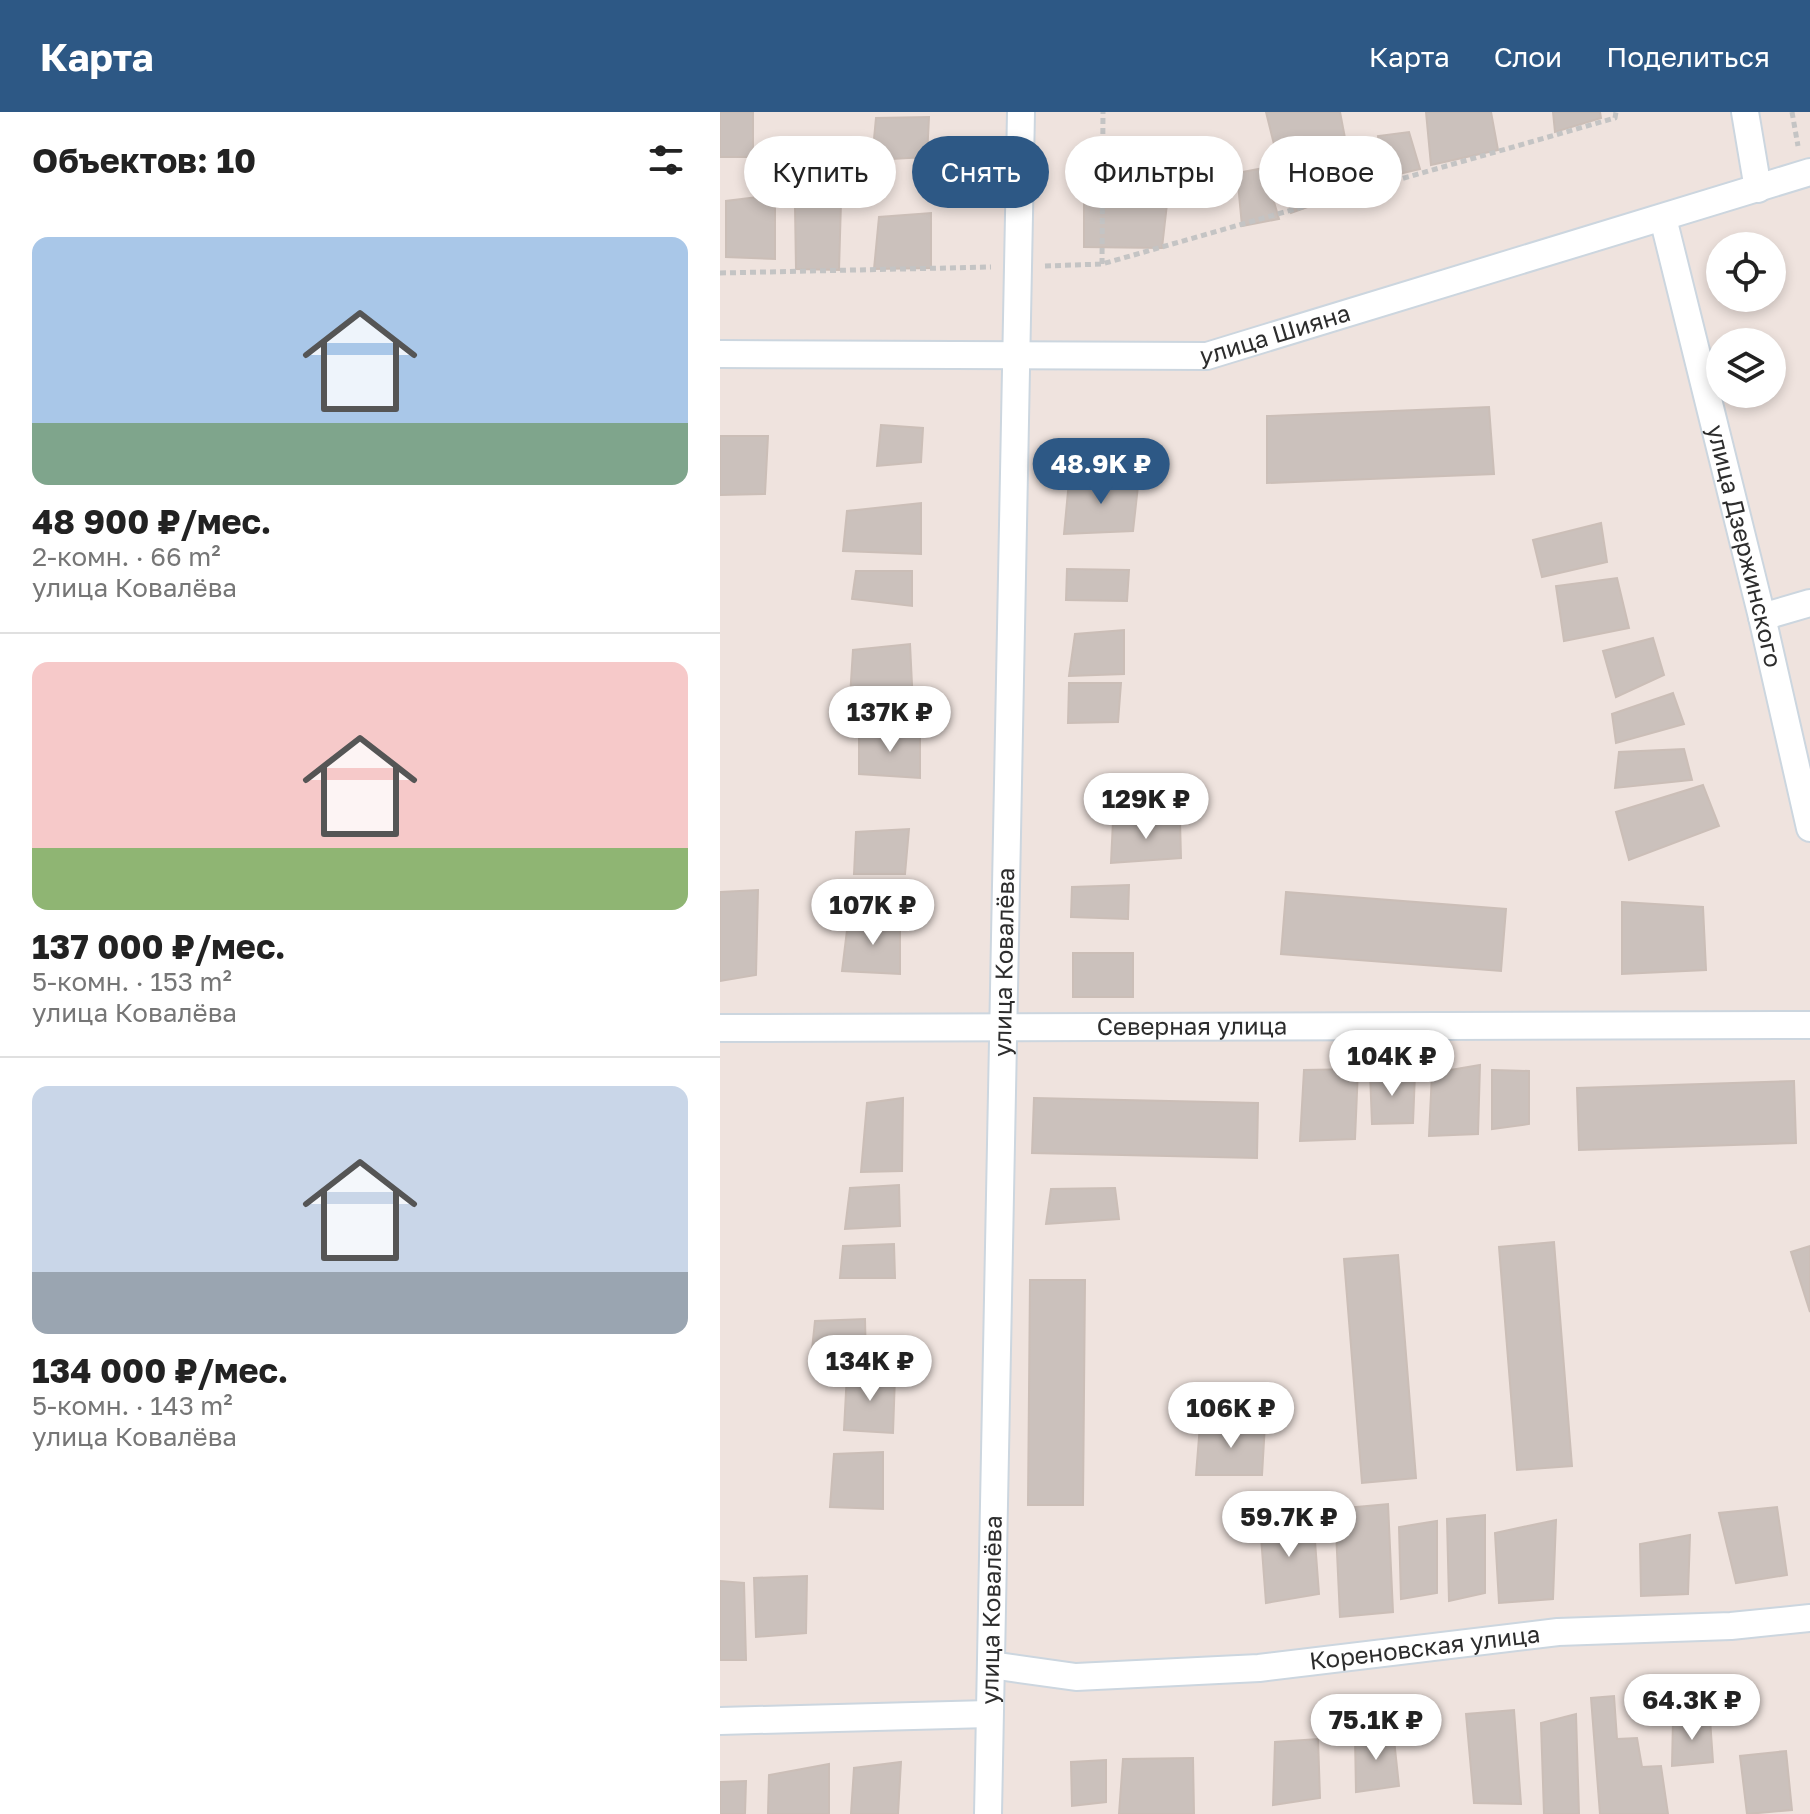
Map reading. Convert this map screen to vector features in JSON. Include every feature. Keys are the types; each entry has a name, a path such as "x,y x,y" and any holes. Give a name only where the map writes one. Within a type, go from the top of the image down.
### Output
{"street":[{"name":"улица Ковалёва","path":"988,1814 1019,358 1021,112"},
{"path":"1745,112 1758,189"},
{"name":"улица Шияна","path":"720,354 1019,358 1207,356 1810,172"},
{"name":"улица Дзержинского","path":"1663,218 1762,617 1810,828"},
{"path":"1762,617 1810,603"},
{"name":"Северная улица","path":"720,1028 1003,1024 1810,1025"},
{"name":"Кореновская улица","path":"991,1665 1076,1677 1259,1668 1558,1632 1731,1626 1810,1618"},
{"path":"720,1721 989,1714"}],"path":[{"path":"1102,264 1103,112"},
{"path":"1040,266 1102,264 1615,118 1616,112"},
{"path":"720,273 994,267"}],"building":[{"path":"720,112 753,112 753,136 744,136 744,157 720,157"},
{"path":"1266,112 1340,112 1345,136 1272,136"},
{"path":"1426,112 1491,112 1498,150 1431,165"},
{"path":"1553,112 1600,112 1601,118 1555,132"},
{"path":"929,117 928,136 912,136 912,158 896,159 896,136 874,136 876,118"},
{"path":"1409,132 1420,169 1402,173 1402,136 1378,136"},
{"path":"1259,169 1259,208 1276,208 1279,219 1242,226 1243,172"},
{"path":"744,199 744,208 775,208 775,259 726,257 726,201"},
{"path":"795,208 841,208 839,270 796,269"},
{"path":"1084,208 1167,208 1162,248 1084,247"},
{"path":"931,213 931,268 874,269 879,217"},
{"path":"1489,407 1494,474 1267,483 1267,416"},
{"path":"881,425 923,428 921,462 877,466"},
{"path":"720,436 768,436 765,494 720,495"},
{"path":"1139,477 1133,531 1064,534 1069,481"},
{"path":"921,503 921,554 843,551 847,511"},
{"path":"1601,523 1607,562 1542,577 1533,540"},
{"path":"1067,569 1129,570 1127,601 1066,600"},
{"path":"856,571 912,571 912,606 852,599"},
{"path":"1617,578 1629,628 1564,641 1556,586"},
{"path":"1124,630 1124,674 1069,676 1075,634"},
{"path":"1653,638 1664,675 1616,697 1603,651"},
{"path":"910,644 913,705 849,713 853,650"},
{"path":"1069,683 1121,683 1118,722 1068,723"},
{"path":"1673,693 1684,724 1616,743 1612,714"},
{"path":"920,731 920,778 859,774 859,733"},
{"path":"1684,749 1692,780 1615,788 1619,752"},
{"path":"1703,785 1719,826 1629,860 1616,812"},
{"path":"1113,821 1180,821 1181,858 1111,863"},
{"path":"909,829 905,874 854,874 856,832"},
{"path":"1129,885 1128,919 1071,917 1072,887"},
{"path":"758,890 756,975 720,981 720,892"},
{"path":"1286,892 1506,909 1501,971 1281,954"},
{"path":"1622,902 1703,907 1706,970 1622,974"},
{"path":"900,920 900,974 842,971 848,922"},
{"path":"1073,953 1133,953 1133,997 1073,997"},
{"path":"1480,1065 1478,1134 1429,1136 1432,1073"},
{"path":"1358,1069 1355,1139 1300,1141 1304,1070"},
{"path":"1492,1070 1529,1071 1529,1124 1492,1129"},
{"path":"1370,1072 1415,1073 1413,1123 1372,1124"},
{"path":"1794,1081 1796,1143 1579,1150 1577,1088"},
{"path":"903,1098 902,1171 861,1172 867,1103"},
{"path":"1034,1098 1258,1103 1257,1158 1032,1153"},
{"path":"899,1185 900,1226 845,1229 850,1188"},
{"path":"1115,1188 1119,1219 1046,1224 1051,1189"},
{"path":"1554,1242 1572,1466 1517,1470 1499,1247"},
{"path":"894,1244 895,1278 840,1278 843,1246"},
{"path":"1810,1246 1810,1312 1791,1252"},
{"path":"1398,1255 1416,1478 1362,1483 1344,1259"},
{"path":"1030,1280 1085,1280 1083,1505 1028,1505"},
{"path":"865,1319 866,1362 811,1359 815,1321"},
{"path":"847,1373 895,1376 893,1433 844,1430"},
{"path":"1265,1424 1262,1475 1196,1475 1200,1425"},
{"path":"883,1452 883,1509 830,1507 834,1454"},
{"path":"1388,1504 1393,1612 1340,1617 1335,1509"},
{"path":"1777,1507 1787,1575 1736,1583 1719,1513"},
{"path":"1313,1515 1319,1594 1266,1603 1260,1523"},
{"path":"1485,1515 1485,1593 1449,1601 1447,1519"},
{"path":"1556,1520 1553,1599 1499,1603 1495,1533"},
{"path":"1437,1521 1437,1593 1401,1599 1399,1527"},
{"path":"1690,1535 1688,1594 1641,1596 1640,1544"},
{"path":"807,1576 806,1633 756,1637 754,1578"},
{"path":"720,1581 744,1583 746,1660 720,1660"},
{"path":"1614,1696 1617,1739 1637,1738 1642,1767 1661,1766 1668,1814 1600,1814 1591,1698"},
{"path":"1514,1710 1521,1804 1474,1803 1466,1714"},
{"path":"1576,1714 1579,1814 1544,1814 1541,1723"},
{"path":"1710,1719 1713,1762 1672,1766 1673,1720"},
{"path":"1393,1730 1399,1786 1356,1792 1355,1737"},
{"path":"1318,1739 1320,1798 1273,1805 1275,1742"},
{"path":"1786,1751 1792,1810 1747,1814 1740,1756"},
{"path":"1193,1758 1194,1814 1119,1814 1123,1759"},
{"path":"1106,1760 1106,1802 1072,1806 1071,1762"},
{"path":"901,1762 898,1814 851,1814 854,1768"},
{"path":"829,1764 829,1814 768,1814 769,1775"},
{"path":"746,1781 745,1814 720,1814 720,1782"}]}
